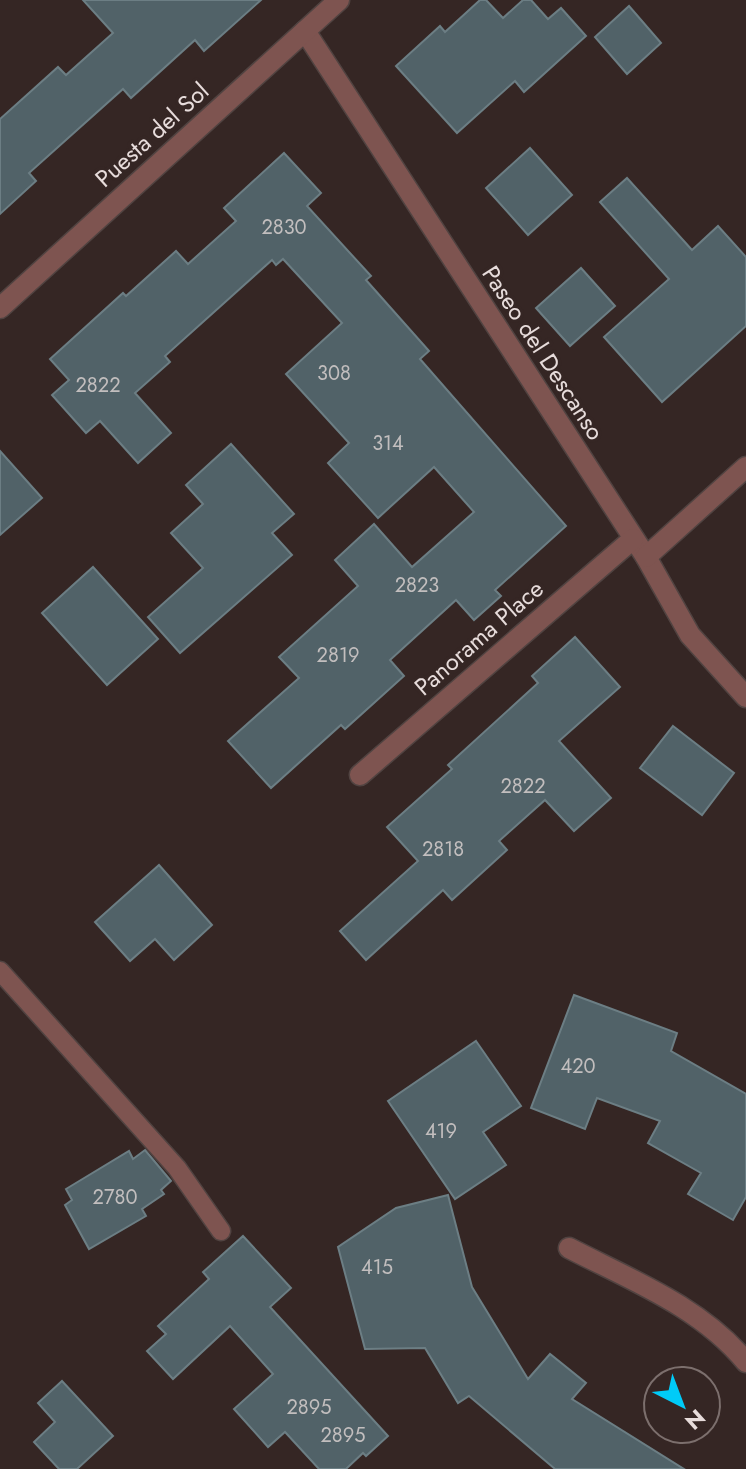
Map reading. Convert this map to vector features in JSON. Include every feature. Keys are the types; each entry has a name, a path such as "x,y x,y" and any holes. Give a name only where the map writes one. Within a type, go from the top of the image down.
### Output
{"street":[{"name":"Puesta del Sol","path":"0,308 339,0"},
{"name":"Paseo del Descanso","path":"305,31 646,557 690,635 746,697"},
{"path":"646,557 746,467"},
{"name":"Panorama Place","path":"360,775 633,539"},
{"path":"569,1248 678,1304 712,1327 746,1362"}],"lane":[{"path":"0,971 177,1168 221,1231"}],"building":[{"path":"83,0 261,0 204,51 195,40 131,98 123,89 29,173 36,181 0,214 0,119 58,67 66,75 113,33"},
{"path":"480,0 486,0 503,18 523,0 531,0 548,19 561,8 586,36 524,92 515,81 457,133 396,66 440,26 445,32"},
{"path":"629,6 661,43 627,74 595,37"},
{"path":"530,148 572,195 528,235 486,188"},
{"path":"284,153 321,193 307,206 371,276 366,280 429,351 420,359 566,526 495,590 501,596 474,620 456,600 390,660 404,676 345,729 341,725 271,788 228,741 299,678 279,657 358,586 335,560 374,524 412,567 474,512 434,467 378,518 328,463 349,443 286,374 342,323 283,259 276,265 272,260 165,356 170,362 135,393 171,433 138,463 100,421 86,433 52,395 69,380 50,359 123,293 126,296 176,251 188,264 236,221 224,208"},
{"path":"627,178 692,250 718,226 746,257 746,326 662,402 604,337 669,279 600,202"},
{"path":"581,268 615,306 570,346 536,308"},
{"path":"231,444 294,514 272,533 292,555 180,653 148,617 203,568 171,533 203,504 186,485"},
{"path":"0,451 42,498 0,535"},
{"path":"93,567 158,639 107,685 42,613"},
{"path":"575,637 620,687 559,741 611,798 574,831 545,800 499,841 507,850 452,900 443,890 366,960 340,931 418,861 387,827 452,769 448,765 538,683 532,676"},
{"path":"673,726 734,773 702,815 640,768"},
{"path":"159,865 212,925 174,960 155,939 130,961 95,922"},
{"path":"574,995 677,1033 671,1051 746,1094 746,1197 733,1220 688,1194 701,1173 648,1143 660,1121 597,1098 585,1129 531,1108"},
{"path":"476,1041 521,1106 483,1132 506,1165 455,1199 388,1101"},
{"path":"145,1150 171,1181 161,1190 164,1194 142,1209 146,1216 89,1249 65,1205 72,1200 66,1189 129,1151 133,1159"},
{"path":"448,1195 472,1287 528,1379 550,1354 586,1383 572,1399 684,1469 555,1469 469,1396 458,1403 425,1348 365,1349 338,1247 396,1208"},
{"path":"243,1236 291,1288 270,1307 388,1436 346,1469 319,1469 285,1432 268,1447 234,1409 273,1374 230,1326 173,1379 147,1351 166,1334 158,1326 209,1279 203,1272"},
{"path":"62,1381 113,1436 77,1469 59,1469 34,1442 55,1422 38,1403"}]}
